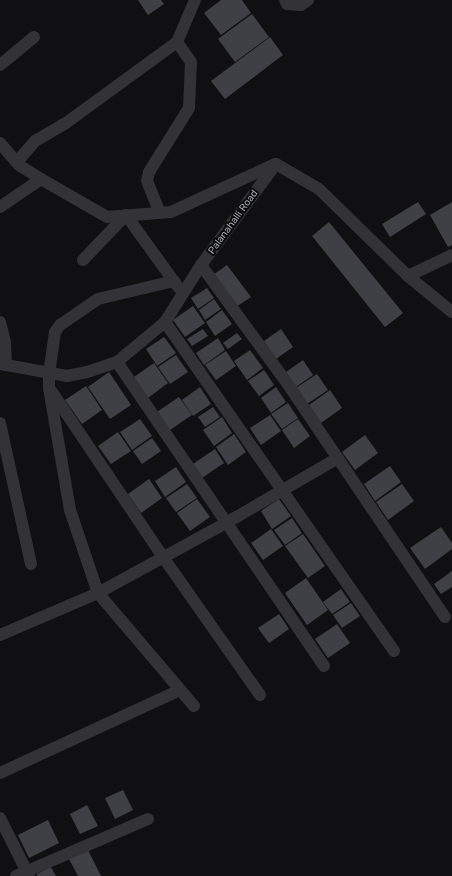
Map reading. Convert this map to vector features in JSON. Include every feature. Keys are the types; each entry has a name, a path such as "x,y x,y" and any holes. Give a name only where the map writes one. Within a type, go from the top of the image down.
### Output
{"street":[{"path":"17,162 35,141 66,123 177,42 195,0"},
{"path":"285,0 287,4 300,5 308,0"},
{"path":"0,65 34,37"},
{"path":"160,213 147,181 149,172 189,108 191,62 177,42"},
{"path":"3,150 41,180 107,217 171,212 276,164 319,189 408,276 452,312"},
{"name":"Palanahalli Road","path":"3,365 67,376 87,372 117,362 166,322 201,265 276,164"},
{"path":"0,207 41,180"},
{"path":"83,260 126,215"},
{"path":"126,215 183,294"},
{"path":"408,276 452,255"},
{"path":"201,265 287,383 445,617"},
{"path":"174,281 98,299 60,325 55,332 49,374 49,388 70,510 98,593 194,706"},
{"path":"0,322 5,342 3,365"},
{"path":"166,322 394,651"},
{"path":"117,362 324,666"},
{"path":"49,388 163,557 260,695"},
{"path":"0,423 31,564"},
{"path":"0,635 98,593 226,523 338,458"},
{"path":"0,773 180,690"},
{"path":"0,818 24,874 148,819"}],"building":[{"path":"138,0 161,0 164,4 148,15"},
{"path":"221,0 242,0 251,13 221,35 204,13"},
{"path":"252,14 269,37 235,62 218,39"},
{"path":"270,37 283,55 225,99 211,81"},
{"path":"418,202 426,214 390,237 382,224"},
{"path":"452,202 452,245 448,247 430,215"},
{"path":"329,222 403,313 385,327 312,236"},
{"path":"227,265 251,297 236,307 213,275"},
{"path":"207,288 214,298 198,309 191,298"},
{"path":"214,299 221,309 205,320 199,310"},
{"path":"193,306 205,323 185,337 173,320"},
{"path":"222,310 232,324 215,336 206,322"},
{"path":"203,329 208,336 192,346 187,339"},
{"path":"281,329 293,347 276,359 264,341"},
{"path":"237,333 242,339 228,349 223,343"},
{"path":"164,337 176,353 157,366 146,349"},
{"path":"218,338 225,350 204,365 196,353"},
{"path":"250,350 263,368 247,380 234,361"},
{"path":"226,351 236,366 216,380 205,365"},
{"path":"176,355 188,372 170,384 158,367"},
{"path":"303,360 313,375 296,387 286,372"},
{"path":"154,363 168,383 148,398 134,377"},
{"path":"264,370 274,385 259,396 248,381"},
{"path":"109,372 131,405 110,419 88,387"},
{"path":"317,374 328,390 307,404 296,388"},
{"path":"86,386 102,410 82,424 65,400"},
{"path":"200,387 211,404 193,416 182,400"},
{"path":"276,387 286,402 271,413 261,398"},
{"path":"330,390 342,408 321,423 309,405"},
{"path":"179,397 192,415 170,430 157,412"},
{"path":"288,403 298,418 282,429 271,414"},
{"path":"213,407 220,417 205,427 198,417"},
{"path":"270,415 281,431 261,445 250,428"},
{"path":"222,417 232,433 214,446 203,430"},
{"path":"140,419 152,436 132,450 120,432"},
{"path":"298,419 310,436 294,448 282,430"},
{"path":"118,432 131,451 111,464 98,446"},
{"path":"234,434 246,452 228,465 216,447"},
{"path":"365,435 378,453 355,470 342,452"},
{"path":"152,438 161,451 142,464 133,451"},
{"path":"215,449 224,463 202,478 193,464"},
{"path":"390,466 401,482 375,501 364,484"},
{"path":"176,467 186,482 165,497 155,481"},
{"path":"149,479 162,498 141,513 128,494"},
{"path":"187,484 197,498 176,512 166,498"},
{"path":"402,484 414,501 388,520 376,502"},
{"path":"197,499 210,517 190,531 177,513"},
{"path":"279,499 291,516 272,529 261,511"},
{"path":"292,518 302,533 285,545 274,530"},
{"path":"441,527 452,543 452,549 425,569 410,548"},
{"path":"271,529 283,546 263,560 251,543"},
{"path":"303,534 325,566 308,578 285,546"},
{"path":"452,571 452,587 441,594 434,584"},
{"path":"306,578 328,610 307,625 285,593"},
{"path":"341,589 350,602 332,614 323,602"},
{"path":"351,603 360,616 342,628 333,615"},
{"path":"279,614 289,629 269,643 258,628"},
{"path":"337,624 350,643 328,658 315,639"},
{"path":"123,790 133,810 115,819 105,798"},
{"path":"87,805 98,826 80,834 70,814"},
{"path":"48,820 59,843 29,858 18,835"},
{"path":"88,850 101,876 78,876 69,859"},
{"path":"51,867 56,876 37,876 37,874"}]}
